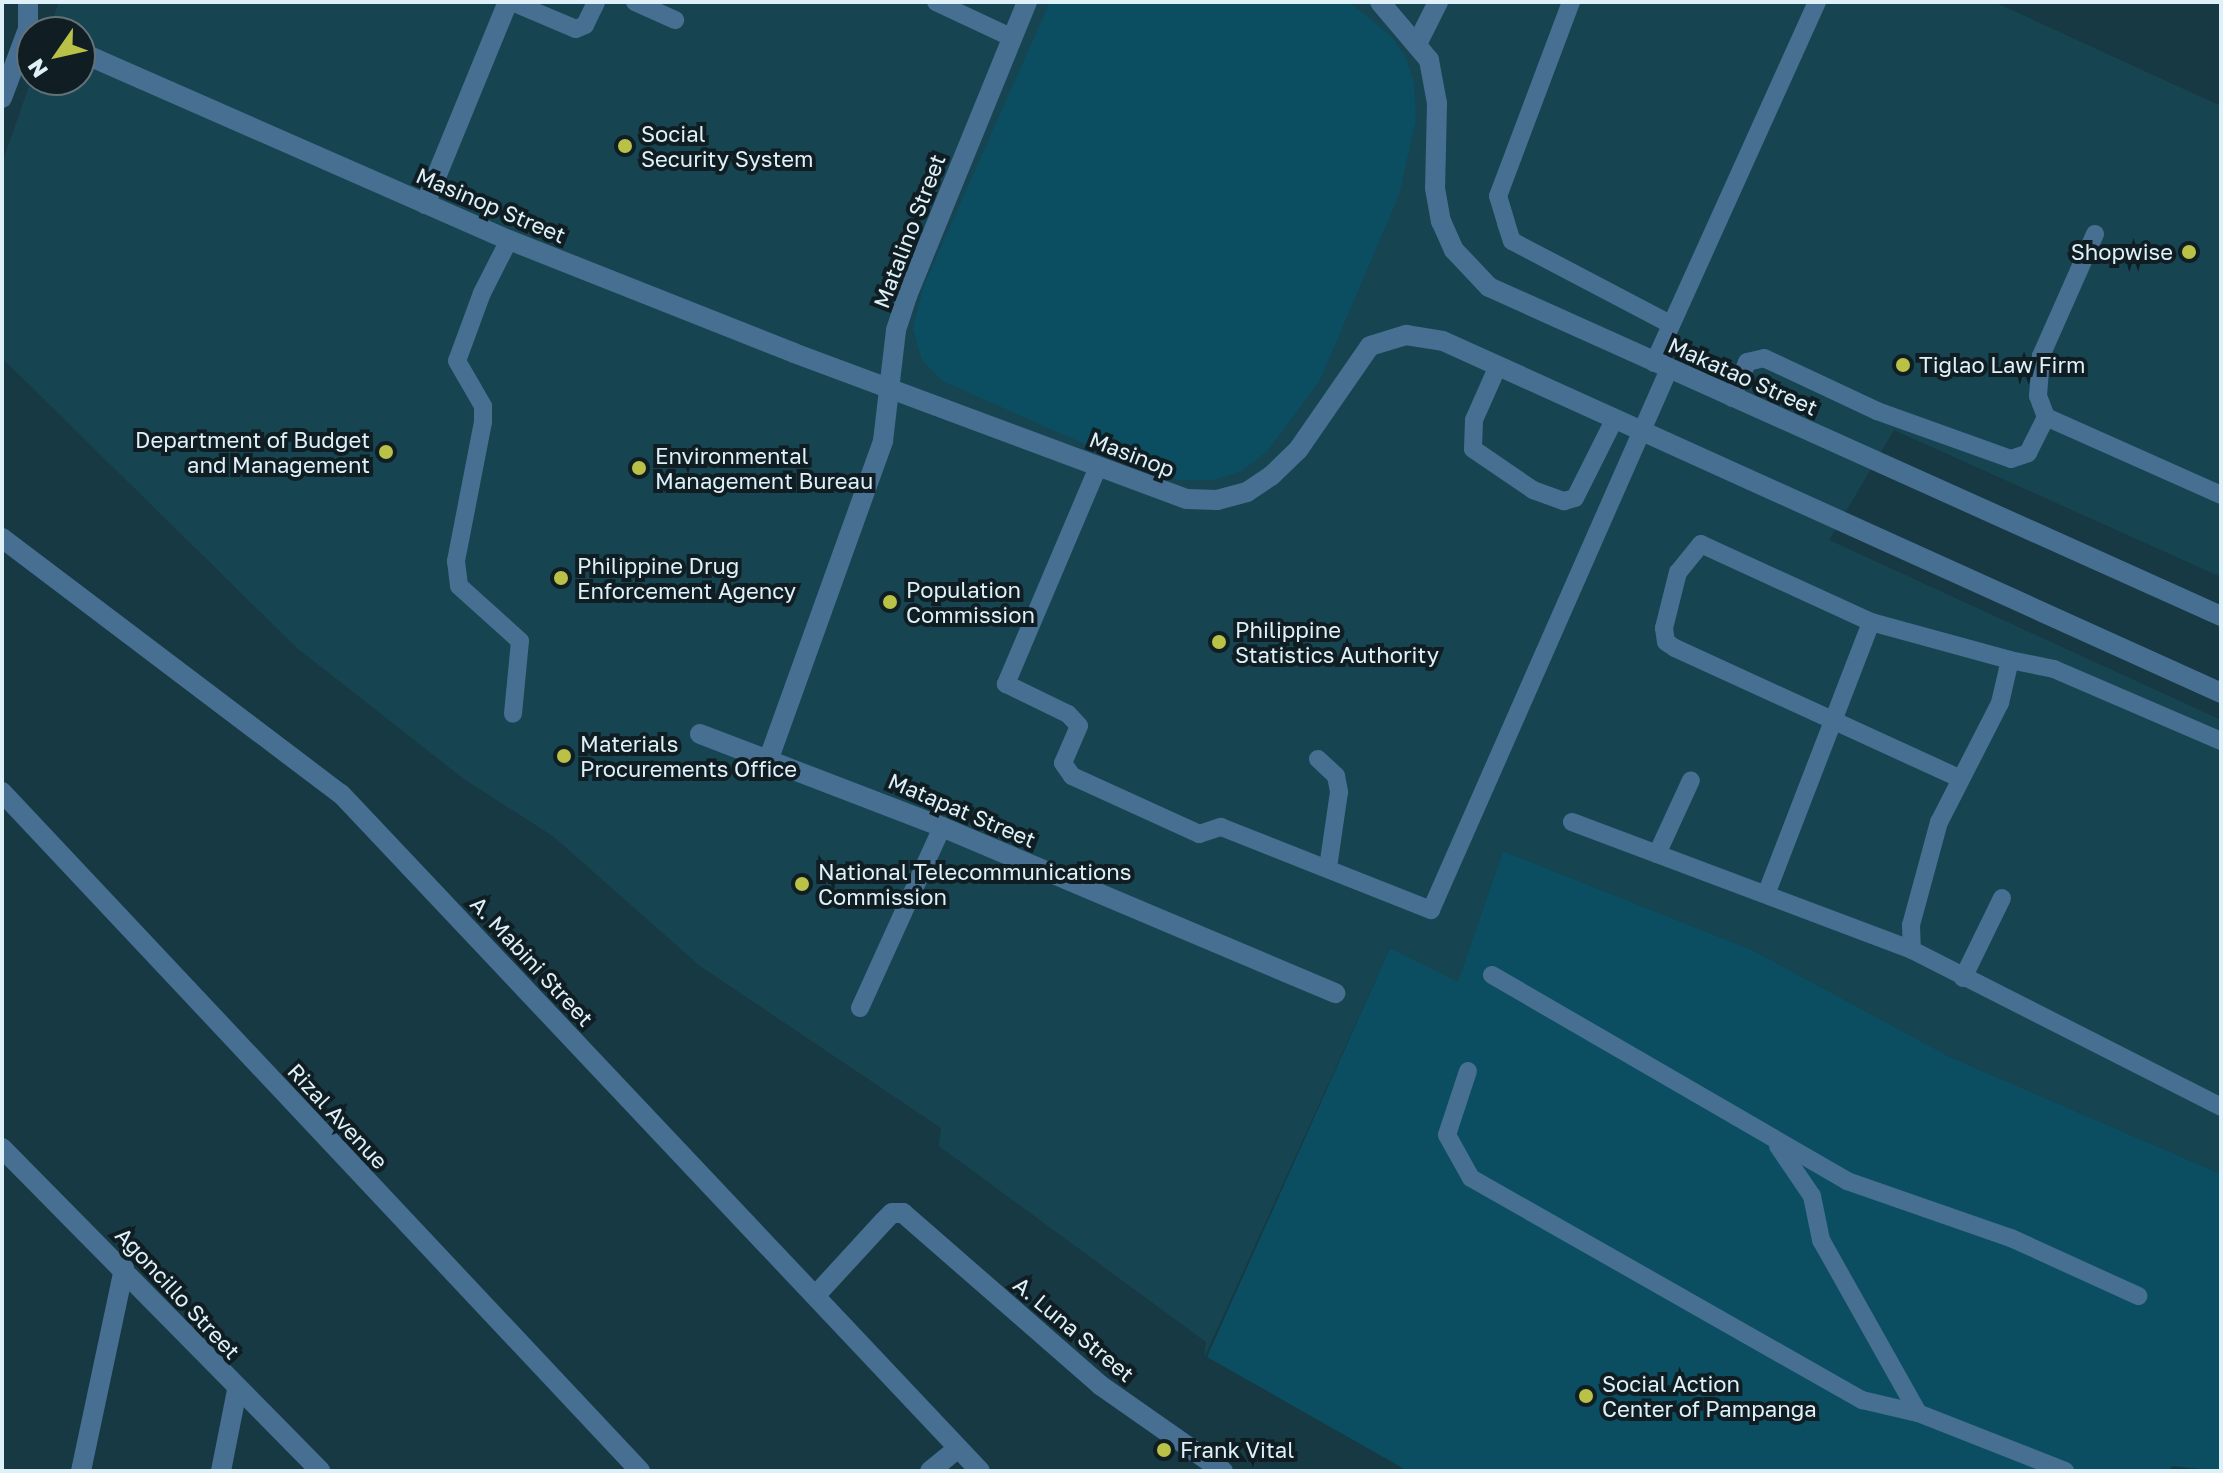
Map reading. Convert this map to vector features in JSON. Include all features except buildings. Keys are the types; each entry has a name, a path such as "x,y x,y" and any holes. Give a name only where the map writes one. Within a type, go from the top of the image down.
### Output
{"street":[{"path":"425,204 510,2"},
{"name":"Matalino Street","path":"769,758 883,441 896,330 907,296 1027,2"},
{"path":"1380,2 1418,42 1438,2"},
{"name":"Makatao Street","path":"1418,42 1433,77 1435,188 1454,250 1489,287 2221,616"},
{"name":"Masinop Street","path":"96,59 509,240 794,353 890,385"},
{"path":"2,98 16,66"},
{"name":"Masinop","path":"890,385 1187,499 1217,500 1247,492 1298,450 1370,346 1394,336 1443,341 1497,368"},
{"path":"1497,368 2221,693"},
{"name":"A. Mabini Street","path":"2,538 341,794 980,1471"},
{"name":"Matapat Street","path":"700,734 942,827 1335,993"},
{"name":"Rizal Avenue","path":"2,792 640,1471"},
{"name":"Agoncillo Street","path":"2,1148 320,1471"},
{"name":"A. Luna Street","path":"816,1295 892,1213 903,1213 1100,1385 1223,1471"},
{"path":"81,1471 124,1269"},
{"path":"221,1471 237,1390"},
{"path":"930,1471 958,1448"}],"lane":[{"path":"510,2 576,29 585,25 596,2"},
{"path":"635,2 675,20"},
{"path":"936,2 1013,38"},
{"path":"1571,2 1498,196 1506,223 1512,241 1670,324"},
{"path":"1098,467 1006,684 1068,714 1079,726 1063,763 1072,776 1199,834 1221,827 1431,910 1640,434 1662,366 1670,324 1817,2"},
{"path":"2095,234 2041,356 2038,396 2046,417 2221,495"},
{"path":"509,240 482,293 457,361 483,406 483,422 456,561 459,586 520,641 513,714"},
{"path":"1732,398 1747,362 1764,358 1877,411 2011,459 2028,453 2046,417"},
{"path":"1497,368 1474,420 1473,449 1480,459 1533,490 1564,501 1575,498 1613,422"},
{"path":"1959,778 1836,719 1770,694 1666,642 1665,606 1687,555 1703,545 1871,622 2054,669 2221,741"},
{"path":"1767,892 1871,622"},
{"path":"1912,950 1921,885 1959,778 2000,703 2010,660"},
{"path":"1318,759 1336,776 1339,792 1328,867"},
{"path":"1657,854 1691,780"},
{"path":"1572,822 1767,892 1912,950 2221,1107"},
{"path":"860,1008 942,827"},
{"path":"1963,978 2002,898"},
{"path":"1492,975 1776,1144 1847,1181 2011,1238 2138,1296"},
{"path":"1468,1071 1447,1135 1471,1178 1862,1400 1918,1413 2065,1471"},
{"path":"1776,1144 1812,1196 1821,1240 1918,1413"}],"shaded area":[{"path":"59,2 1994,2 2221,106 2221,577 1894,430 1829,540 2221,720 2221,1174 1952,1058 1752,950 1503,851 1458,983 1390,948 1204,1358 1206,1342 939,1146 941,1128 700,966 554,837 464,779 297,648 2,358 2,163 26,96 96,96 96,16 54,16"},
{"path":"1050,2 1349,2 1391,36 1405,56 1414,83 1416,120 1399,195 1319,382 1267,451 1242,471 1213,480 1179,480 1116,458 943,381 922,360 913,329 924,285"},
{"name":"Social Action Center of Pampanga","path":"1503,851 1752,950 1952,1058 2221,1174 2221,1471 2172,1466 2169,1471 1408,1471 1207,1357 1390,948 1458,982"}],"place":[{"name":"Social Security System","path":"625,146"},
{"name":"Shopwise","path":"2189,252"},
{"name":"Tiglao Law Firm","path":"1903,365"},
{"name":"Department of Budget and Management","path":"386,452"},
{"name":"Environmental Management Bureau","path":"639,468"},
{"name":"Philippine Drug Enforcement Agency","path":"561,578"},
{"name":"Population Commission","path":"890,602"},
{"name":"Philippine Statistics Authority","path":"1219,642"},
{"name":"Materials Procurements Office","path":"564,756"},
{"name":"National Telecommunications Commission","path":"802,884"},
{"name":"Social Action Center of Pampanga","path":"1586,1396"},
{"name":"Frank Vital","path":"1164,1450"}]}
